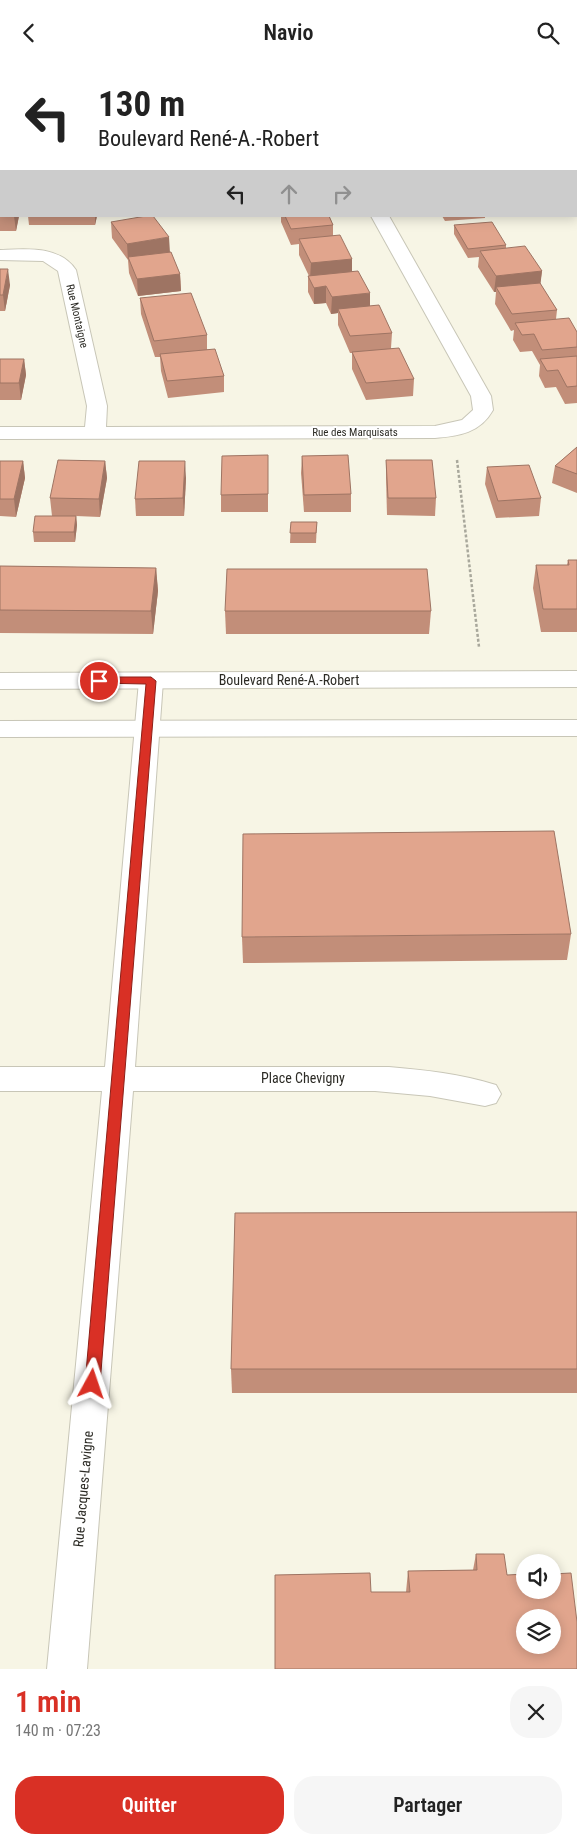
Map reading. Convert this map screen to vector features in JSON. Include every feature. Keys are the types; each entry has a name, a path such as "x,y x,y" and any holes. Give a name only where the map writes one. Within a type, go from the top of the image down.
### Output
{"street":[{"name":"Rue des Marquisats","path":"0,433 436,432 460,428 476,420 483,410 480,396 381,217"},
{"name":"Rue Montaigne","path":"0,255 52,257 64,265 67,270 97,405 95,433"},
{"name":"Boulevard René-A.-Robert","path":"0,681 577,679"},
{"name":"Rue Jacques-Lavigne","path":"67,1669 120,1077 151,681"},
{"path":"0,729 577,727"},
{"name":"Place Chevigny","path":"0,1079 120,1077 404,1080 485,1094"}],"path":[{"path":"457,459 479,651"}],"building":[{"path":"140,217 154,217 169,237 127,244 111,222"},
{"path":"285,217 329,217 333,225 291,229"},
{"path":"492,222 506,245 468,249 454,225"},
{"path":"340,235 352,259 311,263 299,239"},
{"path":"525,246 542,271 496,276 480,251"},
{"path":"171,252 180,274 137,279 128,257"},
{"path":"0,269 8,269 3,295 0,295"},
{"path":"358,271 370,293 332,297 326,286 314,288 308,276"},
{"path":"540,283 557,310 512,314 496,287"},
{"path":"191,293 207,335 154,341 140,298"},
{"path":"379,305 392,333 350,336 338,309"},
{"path":"569,318 577,332 577,347 542,350 534,334 522,335 515,323"},
{"path":"399,348 414,379 366,383 352,352"},
{"path":"215,349 224,376 167,381 160,354"},
{"path":"577,356 577,386 567,387 558,370 547,371 540,359"},
{"path":"0,359 24,359 19,383 0,383"},
{"path":"577,447 577,474 555,466"},
{"path":"268,455 268,494 221,495 222,456"},
{"path":"348,455 351,494 304,495 302,456"},
{"path":"58,460 105,461 99,499 50,498"},
{"path":"386,460 432,460 436,498 388,498"},
{"path":"0,461 23,461 14,499 0,499"},
{"path":"139,461 185,461 183,498 135,499"},
{"path":"529,465 541,498 498,501 487,467"},
{"path":"35,516 76,516 74,532 33,532"},
{"path":"291,522 317,522 316,533 290,533"},
{"path":"568,560 577,560 577,609 543,609 536,565 569,565"},
{"path":"0,566 156,568 151,611 0,610"},
{"path":"227,569 427,569 431,611 225,611"},
{"path":"554,831 571,934 242,937 243,834"},
{"path":"577,1212 577,1369 231,1369 235,1213"},
{"path":"476,1554 504,1554 507,1575 516,1574 516,1599 561,1599 561,1574 571,1573 577,1622 577,1669 275,1669 275,1575 370,1573 371,1592 410,1592 408,1571 477,1570"}],"route":[{"path":"92,1384 120,1077 151,681 99,681"}]}
